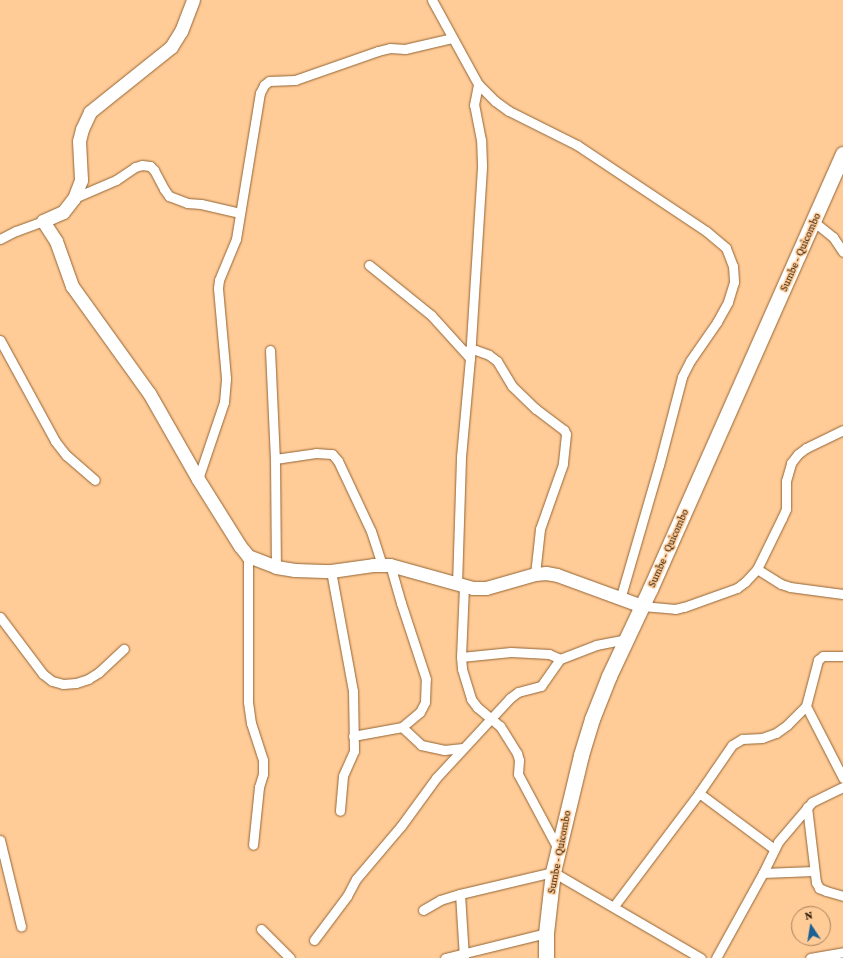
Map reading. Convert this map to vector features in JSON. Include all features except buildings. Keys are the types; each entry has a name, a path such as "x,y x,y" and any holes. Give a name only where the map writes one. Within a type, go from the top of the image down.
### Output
{"main road":[{"name":"Sumbe - Quicombo","path":"546,958 546,933 553,872 592,719 608,676 642,606 843,154"}],"street":[{"path":"0,239 63,212 74,198 81,180 79,141 82,129 90,112 105,98 161,57 171,47 181,31 193,0"},
{"path":"432,0 478,84 495,101 509,111 576,145 706,231 726,248 734,266 734,282 728,302 717,322 690,361 682,377 659,464 620,598"},
{"path":"198,479 224,402 226,378 218,288 222,271 236,239 260,93 264,86 269,82 295,80 378,51 390,48 405,49 452,38"},
{"path":"478,84 474,105 481,140 482,165 470,358 461,457 462,670 471,699 477,707 502,729 517,753 519,760 518,774 558,849"},
{"path":"74,198 116,180 135,166 142,165 150,166 154,170 164,190 169,196 187,203 201,204 240,213"},
{"path":"43,221 56,240 72,286 149,393 230,533 248,556 276,567 295,570 331,571 386,565 473,588 486,588 535,574 546,573 556,575 642,606 675,608 684,607 737,588 757,568 786,509 786,481 791,463 798,454 806,448 843,430"},
{"path":"813,221 833,237 843,252"},
{"path":"369,265 430,315 470,358"},
{"path":"0,340 55,441 66,455 95,480"},
{"path":"470,348 489,355 497,361 512,386 536,410 564,430 566,434 563,464 540,529 535,574"},
{"path":"270,350 275,460 276,567"},
{"path":"275,460 316,453 332,454 338,461 386,565 426,679 425,702 420,712 402,727 354,736"},
{"path":"248,556 248,702 251,723 263,760 263,774 259,787 253,845"},
{"path":"757,568 781,584 790,587 843,594"},
{"path":"331,571 352,681 354,736 353,755 342,776 340,811"},
{"path":"0,617 43,674 52,681 63,684 76,683 88,679 99,672 124,649"},
{"path":"314,940 347,896 356,879 401,826 436,778 514,694 541,686 560,659 596,645 627,639"},
{"path":"461,657 510,652 549,654 560,659"},
{"path":"614,906 699,793 732,745 742,739 762,738 776,733 806,706 818,660 823,656 843,656"},
{"path":"806,706 843,778"},
{"path":"402,727 421,745 444,750 463,748"},
{"path":"716,958 763,873 780,838 807,806 817,798 843,787"},
{"path":"699,793 774,849"},
{"path":"807,806 816,882 819,888 833,895 843,896"},
{"path":"0,840 21,926"},
{"path":"763,873 814,871"},
{"path":"423,910 440,900 460,894 553,872 614,906 701,958"},
{"path":"460,894 464,955"},
{"path":"261,929 286,957"},
{"path":"445,958 464,955 546,933"},
{"path":"810,958 843,952"}]}
